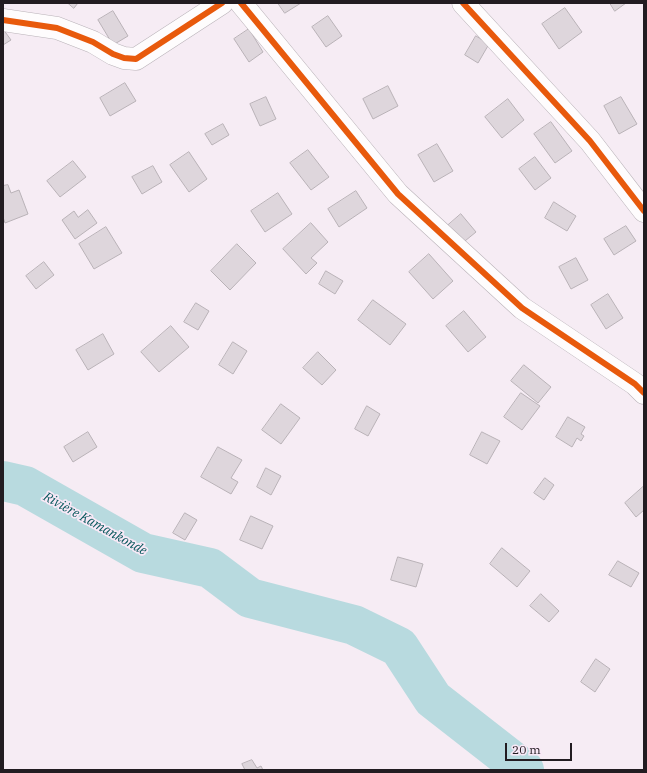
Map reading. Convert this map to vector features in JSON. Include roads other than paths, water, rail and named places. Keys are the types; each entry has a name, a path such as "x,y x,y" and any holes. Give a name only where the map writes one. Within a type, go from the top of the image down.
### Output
{"street":[{"path":"3,20 56,28 94,42 113,54 124,58 136,59 222,3"},
{"path":"241,3 398,194 522,308 641,384"},
{"path":"463,3 590,141 644,211"}],"waterway":[{"name":"Rivière Kamankonde","path":"3,481 25,486 143,553 210,568 250,598 354,625 399,647 433,699 524,770"}]}
